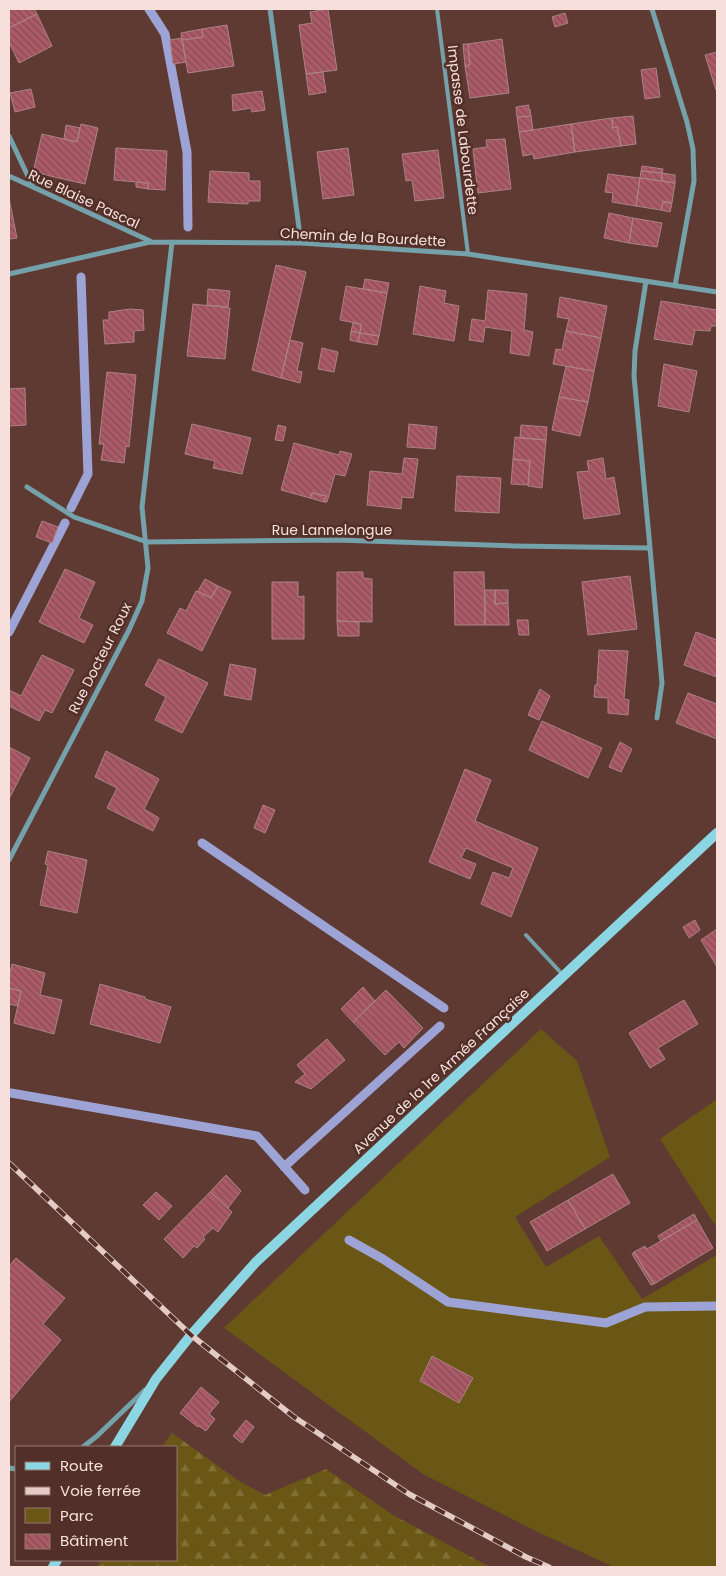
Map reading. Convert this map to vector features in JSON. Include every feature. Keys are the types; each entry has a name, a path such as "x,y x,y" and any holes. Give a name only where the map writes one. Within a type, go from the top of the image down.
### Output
{"main road":[{"name":"Avenue de la 1re Armée Française","path":"116,1446 156,1380 191,1335 256,1262 717,833"}],"street":[{"path":"270,9 301,243"},
{"path":"652,9 687,122 692,149 694,180 675,286"},
{"path":"9,136 33,187"},
{"name":"Rue Blaise Pascal","path":"9,176 150,242"},
{"name":"Chemin de la Bourdette","path":"9,274 150,242 301,243 468,254 717,292"},
{"name":"Rue Docteur Roux","path":"9,860 129,630 142,601 148,568 147,542 142,507 172,242"},
{"path":"646,281 634,350 634,376 662,683 658,718"},
{"name":"Rue Lannelongue","path":"27,487 74,518 147,542 337,540 650,548"},
{"path":"84,1446 156,1380"}],"lane":[{"name":"Impasse de Labourdette","path":"437,9 468,254"},
{"path":"526,936 564,976"}],"green space":[{"path":"541,1029 577,1061 610,1157 515,1217 546,1267 599,1236 642,1299 717,1255 717,1567 614,1567 540,1533 423,1474 224,1328"},
{"path":"717,1099 717,1228 660,1139"},
{"path":"172,1433 239,1481 265,1495 326,1469 393,1515 490,1567 97,1567 100,1561 178,1561 178,1446 163,1446"}],"building":[{"path":"9,9 34,9 37,14 9,28"},
{"path":"328,9 337,70 306,74 299,25 312,23 310,12"},
{"path":"565,13 568,23 555,27 552,17"},
{"path":"37,14 52,46 19,63 9,42 9,28"},
{"path":"227,25 234,66 188,73 182,40 203,37 202,29"},
{"path":"202,29 203,37 182,40 181,33"},
{"path":"182,38 186,62 173,64 170,40"},
{"path":"502,39 509,93 470,98 465,66 470,65 468,44"},
{"path":"463,44 468,44 470,65 465,66"},
{"path":"717,52 717,90 716,90 705,55"},
{"path":"656,68 660,97 645,99 641,70"},
{"path":"323,72 326,92 309,95 306,74"},
{"path":"31,89 35,107 15,112 10,93"},
{"path":"262,91 265,110 252,112 251,108 233,111 232,95"},
{"path":"529,105 528,109 530,109 531,116 517,117 516,107"},
{"path":"531,116 533,130 519,132 517,117"},
{"path":"633,116 636,144 621,146 617,127 613,128 612,118"},
{"path":"611,118 613,128 617,127 621,146 575,152 571,124"},
{"path":"81,124 98,128 85,184 33,172 42,134 77,142"},
{"path":"571,124 575,152 534,159 533,154 523,156 519,132"},
{"path":"66,125 80,128 77,142 64,139"},
{"path":"505,139 511,189 478,193 473,149 487,147 486,140"},
{"path":"116,148 167,151 165,190 148,189 148,183 114,180"},
{"path":"348,148 354,195 323,199 317,152"},
{"path":"438,150 444,198 415,201 412,180 406,181 402,154"},
{"path":"642,166 663,169 662,173 641,171"},
{"path":"210,171 249,173 249,181 260,181 260,201 248,201 248,204 208,202"},
{"path":"641,171 662,173 662,181 640,178"},
{"path":"662,173 675,175 675,183 662,181"},
{"path":"608,174 640,178 636,206 612,202 613,193 605,192"},
{"path":"640,178 675,183 672,203 663,201 661,210 636,206"},
{"path":"136,182 148,183 148,189 136,187"},
{"path":"9,198 17,238 9,239"},
{"path":"663,202 672,204 670,212 661,210"},
{"path":"609,213 633,218 629,243 604,238"},
{"path":"633,218 662,223 657,247 629,243"},
{"path":"276,265 306,272 281,378 252,370"},
{"path":"365,279 389,283 387,293 363,289"},
{"path":"346,286 387,293 379,336 360,333 361,324 340,320"},
{"path":"420,286 446,291 444,303 459,306 454,341 413,334"},
{"path":"208,289 230,291 228,307 207,305"},
{"path":"488,290 527,294 524,330 533,332 529,356 510,353 512,331 485,327 483,342 469,340 472,319 485,321"},
{"path":"560,297 607,306 601,338 566,331 569,319 557,317"},
{"path":"661,301 717,310 717,326 711,326 710,331 695,330 692,345 654,339"},
{"path":"193,304 230,308 225,359 187,356"},
{"path":"130,309 143,310 144,330 134,331 134,342 105,344 103,320 109,320 109,312"},
{"path":"353,323 361,324 360,333 351,331"},
{"path":"351,331 360,333 358,342 350,340"},
{"path":"566,331 601,338 594,371 553,364 556,349 562,350"},
{"path":"360,333 379,336 377,345 358,342"},
{"path":"290,340 303,343 297,371 302,372 300,383 281,378"},
{"path":"322,348 338,352 334,372 318,369"},
{"path":"664,364 697,371 689,412 658,406"},
{"path":"566,366 594,371 588,402 559,397"},
{"path":"107,372 136,375 129,447 126,446 124,463 101,460 104,444 99,444"},
{"path":"25,388 26,425 9,426 9,389"},
{"path":"559,397 588,402 580,436 552,430"},
{"path":"192,424 251,438 242,474 213,468 215,461 185,454"},
{"path":"409,424 437,427 435,449 407,447"},
{"path":"278,425 286,427 283,441 275,440"},
{"path":"521,425 547,427 546,440 520,438"},
{"path":"515,437 546,440 542,488 528,486 530,461 513,459"},
{"path":"294,443 339,455 340,451 352,454 345,476 335,474 327,502 324,502 326,496 312,493 310,498 281,490"},
{"path":"404,458 418,459 413,498 402,497 401,509 367,505 370,471 402,474"},
{"path":"603,458 606,479 614,477 620,514 584,519 577,472 589,471 587,461"},
{"path":"513,459 530,461 528,485 511,484"},
{"path":"457,476 501,478 499,513 455,511"},
{"path":"312,493 326,496 324,502 310,498"},
{"path":"42,521 58,527 52,543 36,537"},
{"path":"65,569 95,582 79,618 93,625 84,643 39,622"},
{"path":"337,572 363,572 363,578 372,579 372,622 337,621"},
{"path":"454,572 484,572 485,625 455,625"},
{"path":"630,576 637,629 588,635 582,582"},
{"path":"205,579 218,586 211,598 198,591"},
{"path":"272,582 298,582 298,597 304,596 304,639 272,639"},
{"path":"218,586 231,592 202,651 167,633 180,608 186,611 196,591 211,598"},
{"path":"485,590 495,590 495,604 508,603 509,625 485,625"},
{"path":"495,590 508,590 508,603 495,604"},
{"path":"517,620 528,620 529,635 519,635"},
{"path":"337,621 359,622 359,636 338,636"},
{"path":"696,632 717,640 717,677 684,665"},
{"path":"599,650 628,651 624,699 629,700 628,715 608,713 608,698 594,697 595,685 597,685"},
{"path":"42,655 74,670 52,713 45,710 39,721 9,706 9,690 21,696"},
{"path":"159,659 208,683 182,733 155,720 166,697 145,685"},
{"path":"230,664 256,669 251,700 224,695"},
{"path":"540,689 550,696 539,720 528,715"},
{"path":"688,693 717,704 717,739 676,723"},
{"path":"542,721 602,748 588,778 529,750"},
{"path":"620,742 632,749 621,772 609,767"},
{"path":"9,747 30,758 9,799"},
{"path":"106,751 159,779 144,809 159,818 153,831 107,808 117,788 95,777"},
{"path":"465,769 491,780 475,821 538,848 511,917 481,904 493,872 509,878 513,868 466,848 461,858 476,864 470,879 429,862"},
{"path":"263,805 275,810 265,833 254,828"},
{"path":"48,851 87,860 77,913 40,905 48,865 45,864"},
{"path":"695,920 700,930 689,938 683,927"},
{"path":"717,929 717,967 701,940"},
{"path":"12,964 45,973 40,995 62,1000 54,1034 14,1023 21,991 9,988"},
{"path":"100,984 145,997 145,999 171,1007 160,1043 90,1024"},
{"path":"363,987 375,1001 353,1022 341,1009"},
{"path":"9,988 21,991 18,1006 9,1004"},
{"path":"386,990 423,1028 404,1048 399,1042 385,1055 353,1022"},
{"path":"684,1000 698,1024 658,1048 665,1059 650,1068 629,1033"},
{"path":"327,1039 345,1060 311,1089 295,1082 305,1074 297,1065"},
{"path":"613,1174 630,1203 585,1229 568,1200"},
{"path":"226,1175 241,1191 228,1208 210,1192"},
{"path":"156,1192 172,1206 159,1220 143,1205"},
{"path":"210,1192 232,1212 218,1232 213,1228 203,1237 205,1239 197,1248 194,1246 183,1258 164,1239"},
{"path":"568,1200 585,1229 547,1251 530,1222"},
{"path":"694,1214 697,1220 661,1241 658,1236"},
{"path":"697,1220 713,1248 654,1284 634,1252 645,1246 647,1249"},
{"path":"634,1252 654,1284 651,1285 632,1254"},
{"path":"16,1258 65,1298 43,1324 61,1340 9,1402 9,1266"},
{"path":"432,1356 473,1378 459,1403 420,1381"},
{"path":"201,1387 219,1402 209,1414 215,1419 206,1431 180,1413"},
{"path":"246,1420 254,1427 242,1443 233,1436"}],"waterway":[{"path":"149,9 165,34 187,152 188,227"},
{"path":"71,508 88,474 81,277"},
{"path":"9,632 65,523"},
{"path":"202,843 444,1008"},
{"path":"284,1167 440,1026"},
{"path":"11,1093 257,1136 305,1190"},
{"path":"349,1240 383,1259 448,1302 606,1323 645,1307 717,1306"}],"railway":[{"path":"9,1163 191,1335 294,1417 409,1494 526,1557 549,1567"}]}
